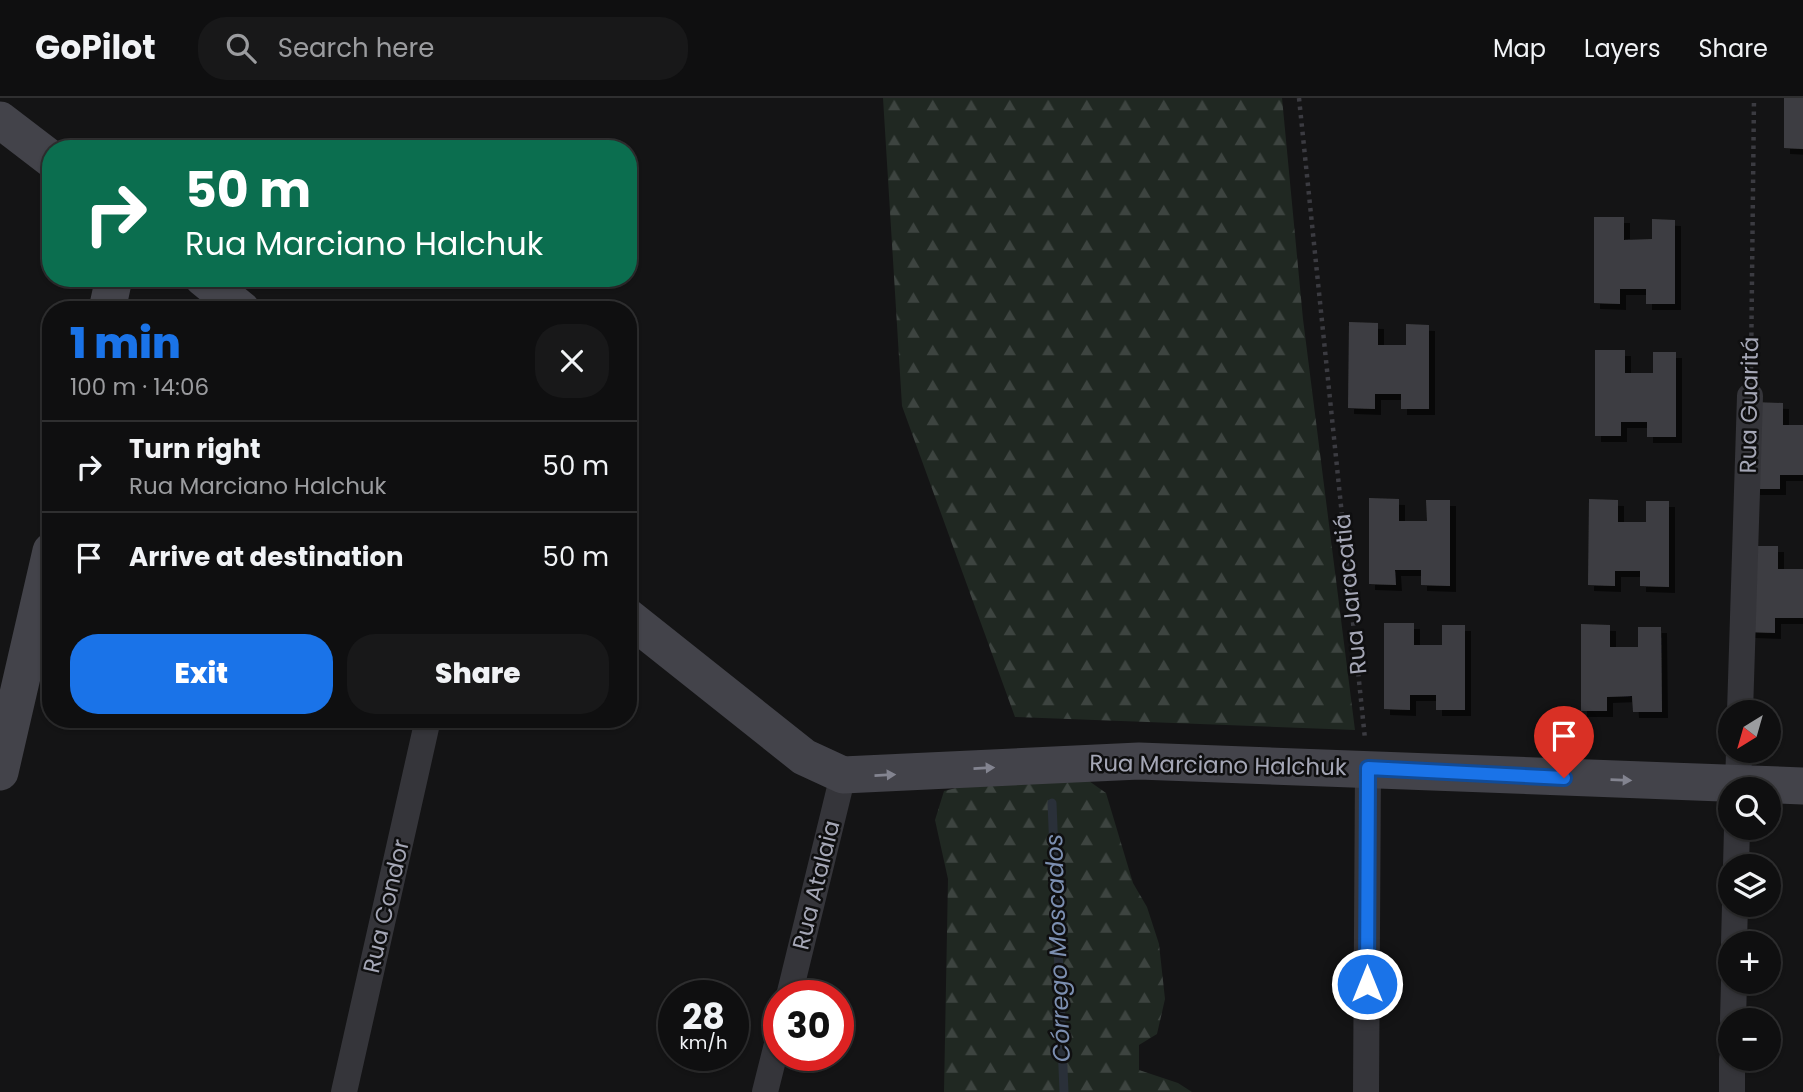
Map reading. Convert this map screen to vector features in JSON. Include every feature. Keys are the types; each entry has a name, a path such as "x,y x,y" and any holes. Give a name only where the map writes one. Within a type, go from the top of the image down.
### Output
{"street":[{"path":"0,120 42,152"},
{"path":"214,287 231,301"},
{"name":"Rua Guaritá","path":"1740,700 1750,396"},
{"path":"1,764 42,589"},
{"path":"637,624 804,757 843,775"},
{"name":"Rua Condor","path":"344,1092 426,728"},
{"name":"Rua Marciano Halchuk","path":"843,775 877,776 1089,762 1738,775 1803,786"},
{"path":"1366,1092 1368,768"},
{"name":"Rua Atalaia","path":"793,980 843,775"},
{"path":"765,1092 770,1071"},
{"path":"1732,1071 1732,1092"}],"path":[{"name":"Rua Jaracatiá","path":"1299,98 1368,768"},
{"name":"Rua Guaritá","path":"1750,396 1754,98"}],"green space":[{"path":"883,98 1282,98 1303,319 1355,730 1015,717 902,406"},
{"path":"1089,781 1106,793 1133,883 1147,907 1159,944 1165,999 1157,1034 1139,1045 1139,1070 1178,1083 1192,1092 944,1092 948,879 935,820 944,791 976,783"}],"building":[{"path":"1784,98 1803,98 1803,149 1784,148"},
{"path":"1594,217 1624,217 1624,240 1652,239 1652,219 1675,220 1675,304 1646,304 1646,289 1620,289 1620,304 1594,303"},
{"path":"1349,322 1378,323 1378,345 1406,345 1406,324 1429,325 1429,409 1401,409 1401,394 1375,394 1375,409 1348,408"},
{"path":"1595,350 1625,350 1625,373 1653,373 1653,352 1676,352 1676,437 1647,437 1647,422 1621,422 1621,436 1595,436"},
{"path":"1753,402 1783,403 1783,425 1803,425 1803,475 1780,475 1780,489 1754,489"},
{"path":"1369,498 1399,499 1399,521 1427,521 1426,500 1450,500 1450,586 1421,585 1421,570 1395,570 1396,585 1369,584"},
{"path":"1589,499 1618,500 1618,522 1646,522 1646,501 1669,501 1669,587 1640,586 1640,571 1615,571 1615,586 1588,585"},
{"path":"1749,546 1778,546 1778,569 1803,569 1803,618 1775,618 1775,633 1749,632"},
{"path":"1384,623 1414,623 1414,645 1442,645 1442,625 1465,625 1465,710 1436,710 1436,695 1410,695 1410,710 1384,709"},
{"path":"1581,624 1610,625 1610,647 1638,647 1638,627 1661,627 1662,712 1633,712 1632,696 1607,697 1607,711 1581,711"}],"waterway":[{"name":"Córrego Moscados","path":"1052,803 1064,1092"}],"route":[{"path":"1367,984 1368,768 1564,778"}]}
